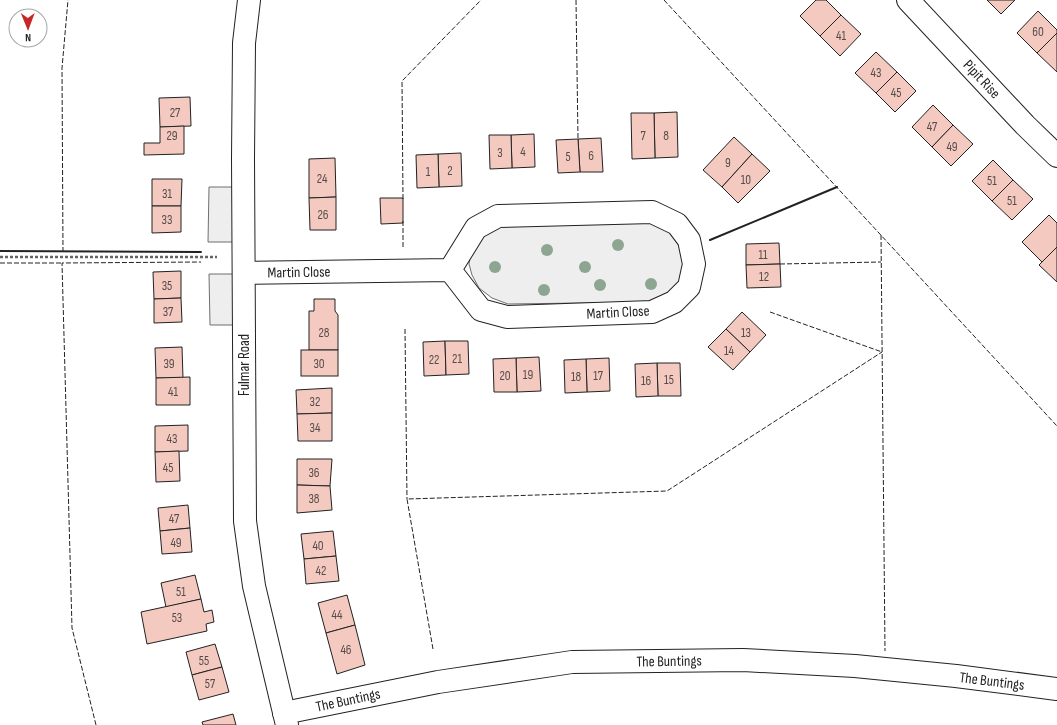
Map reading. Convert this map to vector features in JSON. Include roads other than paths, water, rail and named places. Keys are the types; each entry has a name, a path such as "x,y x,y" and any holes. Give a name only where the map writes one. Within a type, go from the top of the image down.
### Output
{"street":[{"name":"Fulmar Road","path":"249,0 244,43 243,158 245,520 254,586 285,719"},
{"name":"Pipit Rise","path":"908,0 1025,125 1057,156"},
{"name":"Martin Close","path":"652,212 677,224 690,240 694,264 689,287 674,302 652,312 507,317 481,310 450,270 476,228 498,216 652,212"},
{"name":"Martin Close","path":"244,265 450,270"},
{"name":"The Buntings","path":"285,719 438,682 572,662 743,660 855,666 956,676 1057,689"}]}
